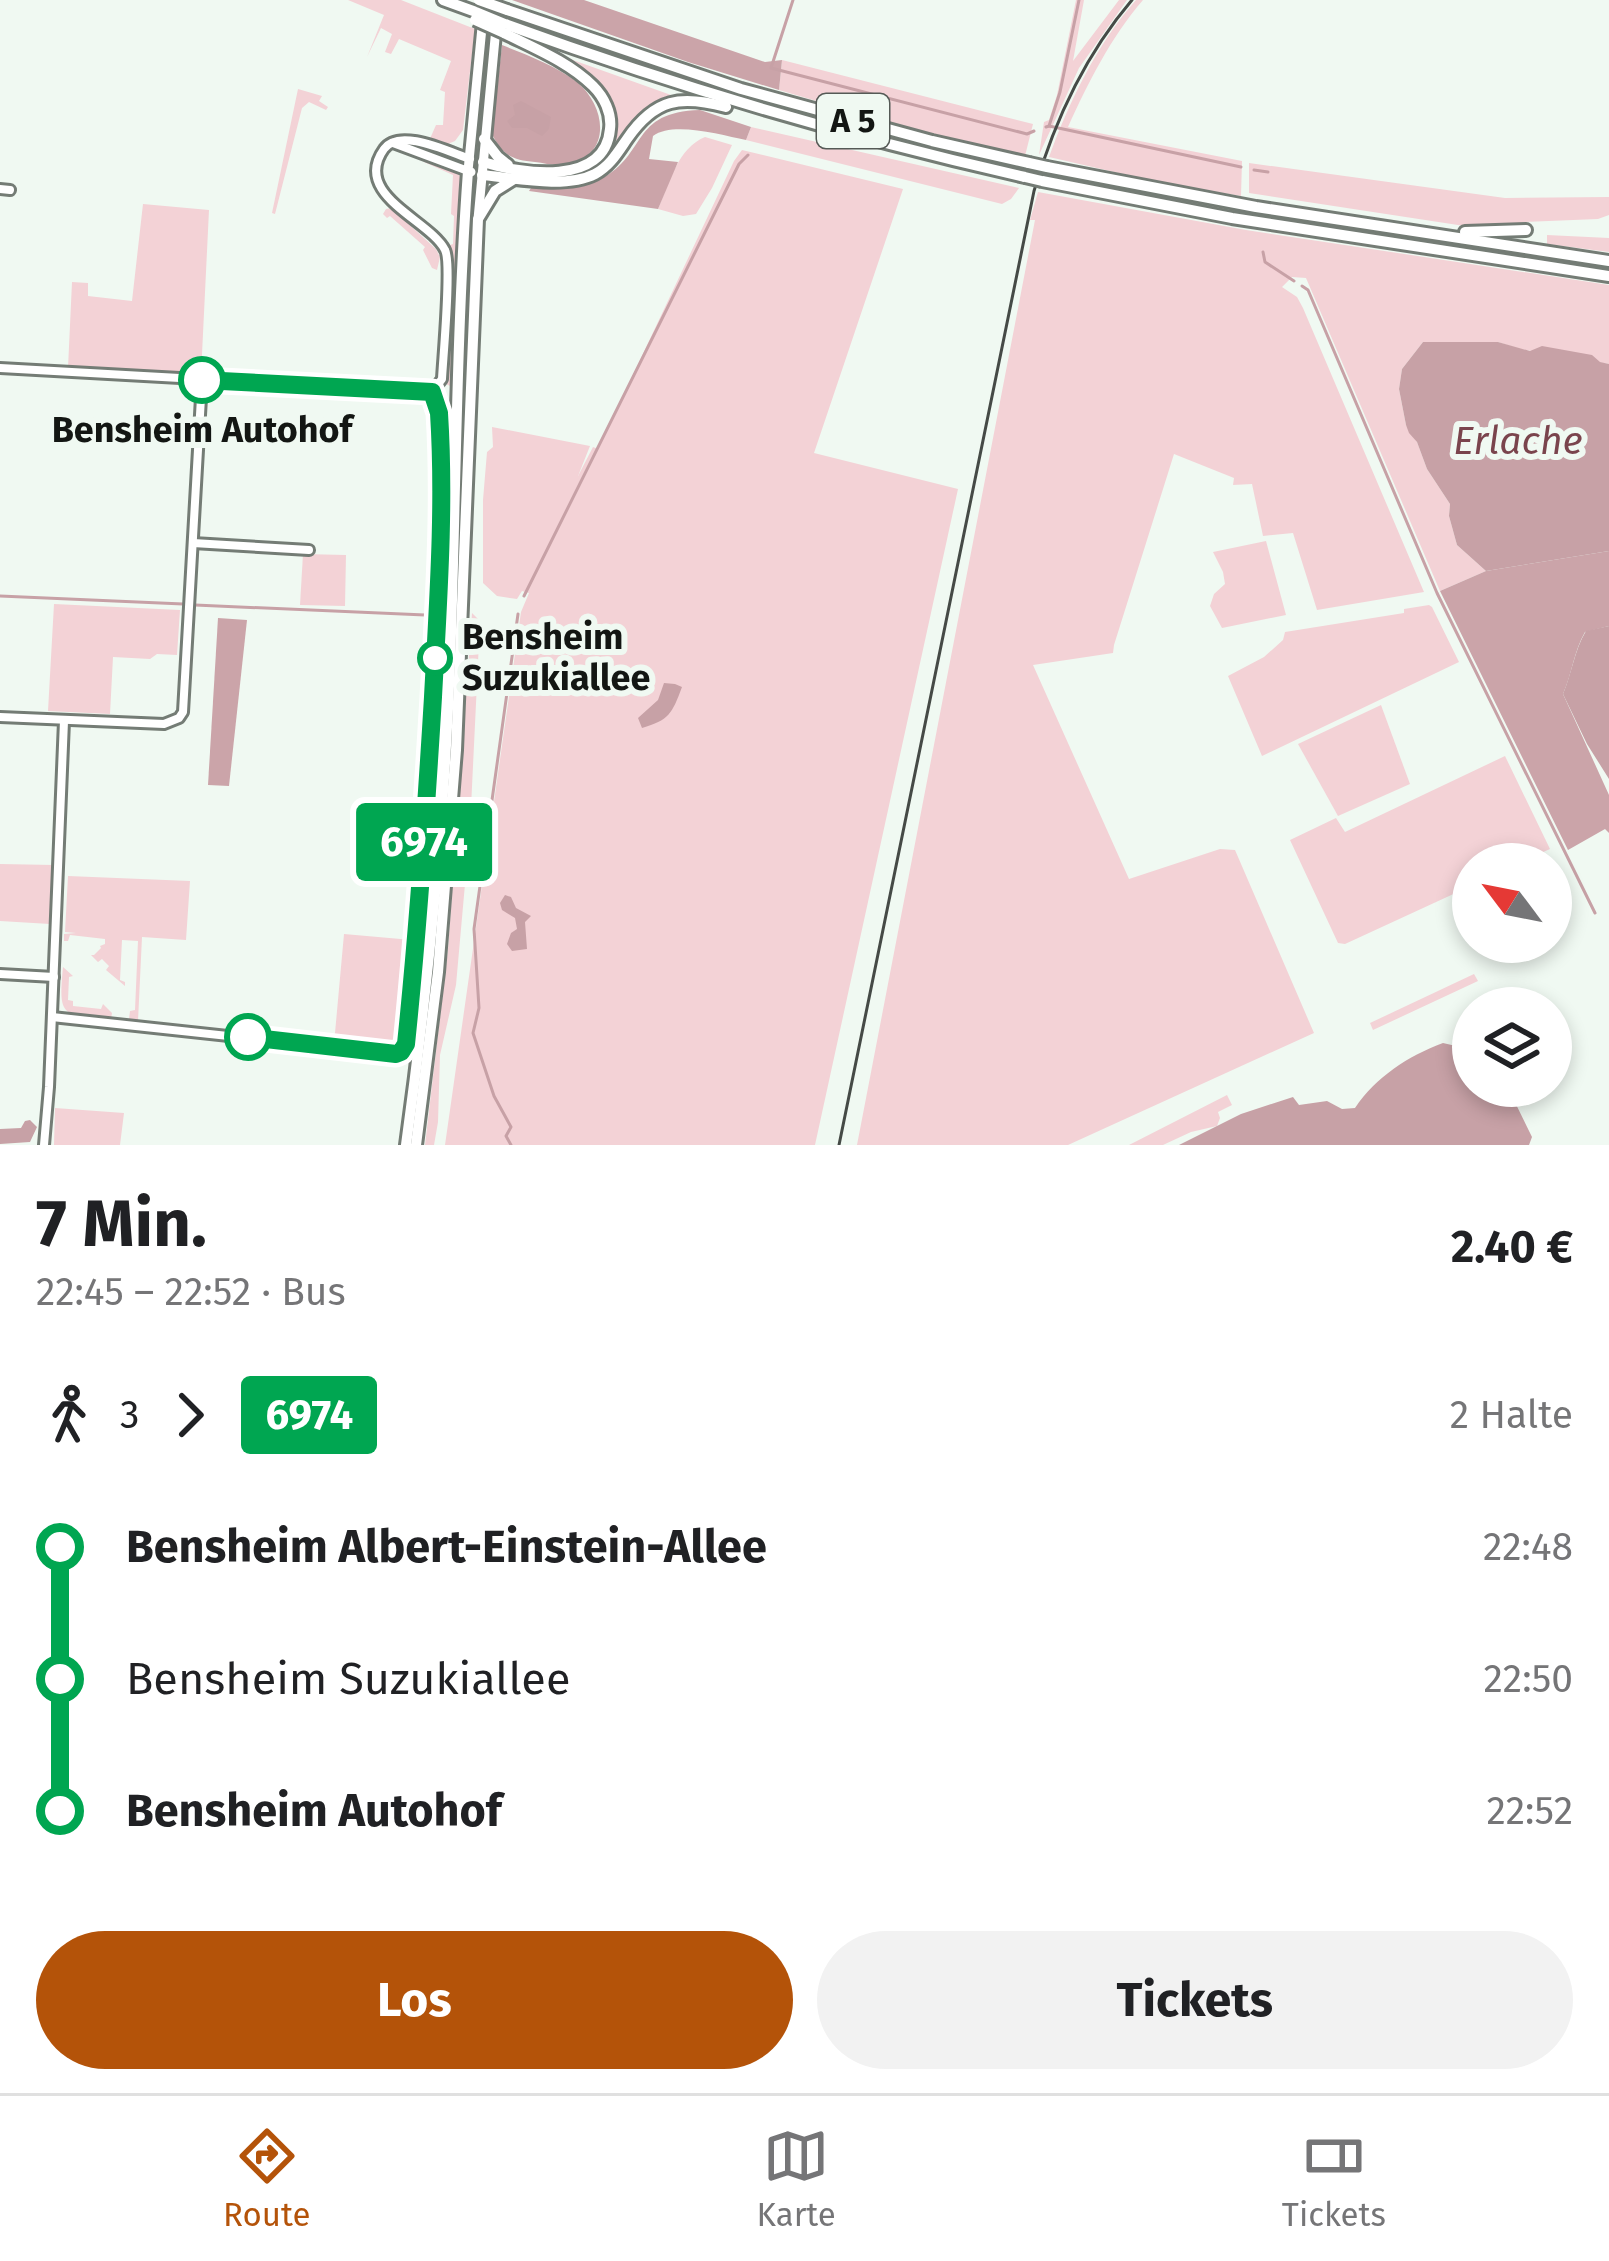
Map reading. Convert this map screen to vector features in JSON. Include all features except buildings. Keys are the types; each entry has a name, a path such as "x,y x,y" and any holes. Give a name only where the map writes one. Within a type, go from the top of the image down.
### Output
{"highway":[{"path":"416,1145 440,949 455,769 478,219 494,191 515,174 562,172 590,164 606,146 610,121 602,97 504,17 479,8 458,13 445,1"},
{"name":"A 5","path":"479,8 756,109 942,158 1232,218 1609,276"},
{"name":"A 5","path":"504,17 740,89 1029,164 1256,207 1609,261"},
{"path":"406,1145 441,823 462,257 476,167 575,181 598,172 644,116 667,103 702,100 733,109 756,109"},
{"path":"484,139 515,174"},
{"path":"1426,233 1436,229 1526,230"}],"main road":[{"path":"478,219 479,8"},
{"path":"476,167 504,17"}],"street":[{"path":"432,392 442,380 448,256 384,194 377,173 380,157 391,142 476,167"},
{"path":"0,368 432,392"},
{"path":"0,717 164,724 179,718 184,703 202,380"},
{"path":"416,944 440,545 440,432 432,392"},
{"path":"193,543 309,550"},
{"path":"42,1145 64,721"},
{"path":"0,974 54,977"},
{"path":"52,1017 396,1054"}],"shaded area":[{"path":"348,0 401,0 475,29 463,130 455,141 443,146 429,141 436,125 443,125 445,92 440,90 451,61 399,39 391,54 385,52 392,34 381,28 367,57 384,15"},
{"path":"512,0 584,0 765,62 782,60 779,90 688,62"},
{"path":"1076,0 1084,0 1073,61 1119,0 1127,0 1079,68 1039,155 1044,122 1049,120 1057,95"},
{"path":"1136,0 1143,0 1101,61 1068,127 1242,161 1241,196 1049,157 1085,74"},
{"path":"502,45 560,70 587,93 595,105 600,131 590,153 579,161 556,165 504,152 492,134"},
{"path":"556,54 671,95 640,112 605,156 617,128 613,104 597,84"},
{"path":"782,60 1033,124 1025,156 779,90"},
{"path":"298,89 322,96 319,101 328,107 309,102 302,108 275,214 272,213"},
{"path":"700,110 751,127 746,140 685,129 653,136 649,159 678,162 658,209 529,191 533,185 576,185 601,179 616,169 650,126 662,118"},
{"path":"751,127 1019,188 1002,204 746,140"},
{"path":"705,137 732,145 696,214 683,216 658,209 681,158"},
{"path":"742,150 903,189 814,453 958,489 815,1145 445,1145 521,612 529,593 522,591 517,599 497,596 483,583 483,500 492,427 590,446 578,476 593,447 598,449"},
{"path":"424,162 447,166 463,182 452,387 446,384 453,175"},
{"path":"1249,163 1505,198 1609,197 1609,215 1471,227 1249,193"},
{"path":"1038,192 1246,230 1609,285 1609,364 1498,342 1423,342 1402,369 1399,389 1406,425 1450,504 1457,545 1486,571 1440,591 1306,278 1292,277 1282,287 1303,308 1424,592 1317,610 1293,533 1263,536 1252,484 1233,485 1234,478 1174,454 1113,653 1033,665 1129,879 1220,849 1235,850 1314,1033 1068,1145 857,1145 1035,220 1030,220"},
{"path":"143,204 209,210 201,375 68,368 72,282 88,283 88,296 132,301"},
{"path":"391,208 436,249 440,257 437,270 425,247 383,214"},
{"path":"1547,235 1609,238 1609,252 1547,244"},
{"path":"1266,541 1286,615 1222,628 1210,606 1225,584 1213,552"},
{"path":"1609,551 1609,626 1585,632 1563,694 1609,795 1609,833 1605,829 1572,848 1572,843 1565,843 1440,591 1486,571"},
{"path":"303,554 346,555 345,606 300,605"},
{"path":"54,604 180,610 177,655 113,657 110,714 48,711"},
{"path":"1429,605 1459,662 1262,756 1228,676 1264,657 1283,640 1285,632"},
{"path":"472,613 480,621 470,828 456,985 440,1055 438,1122 434,1145 425,1145 448,949"},
{"path":"218,618 247,620 229,786 208,785"},
{"path":"1381,705 1410,784 1338,816 1298,744"},
{"path":"1505,756 1547,843 1452,843 1452,895 1345,944 1338,943 1290,840 1336,818 1345,832"},
{"path":"0,864 54,865 50,924 0,921"},
{"path":"68,876 190,881 186,940 142,937 138,1021 129,1019 130,1011 135,1010 138,941 122,940 120,980 125,986 106,970 109,966 102,959 98,962 91,955 105,939 70,935 64,941 64,934 76,933 65,932"},
{"path":"344,934 412,940 404,1040 397,1049 334,1044"},
{"path":"63,967 73,976 69,977 68,1000 73,1006 101,1009 103,1004 112,1013 111,1019 67,1011 62,996"},
{"path":"1474,974 1478,981 1452,987 1452,993 1373,1030 1370,1023"},
{"path":"1227,1095 1232,1105 1218,1112 1217,1126 1163,1145 1129,1145"},
{"path":"55,1108 124,1113 120,1145 54,1145"}],"water":[{"path":"521,101 551,117 542,136 527,128 512,128 507,121 515,115 513,105"},
{"name":"Erlache","path":"1423,342 1498,342 1530,351 1542,346 1592,355 1609,364 1609,551 1486,571 1457,545 1450,504 1409,433 1399,389 1402,369"},
{"path":"1609,626 1609,779 1563,694 1586,631"},
{"path":"664,683 682,687 675,704 664,719 642,728 638,718 658,700"},
{"path":"505,895 531,916 525,922 527,949 512,951 507,944 517,929 515,918 502,910"},
{"path":"1443,1043 1452,1045 1452,1107 1517,1107 1532,1137 1529,1145 1179,1145 1241,1114 1293,1097 1299,1105 1327,1101 1342,1109 1355,1108 1373,1087 1417,1054"},
{"path":"30,1120 37,1127 30,1142 0,1144 0,1129 21,1128"}],"waterway":[{"path":"793,0 771,68 1027,134 1034,131"},
{"path":"1046,127 1060,92 1079,0"},
{"path":"1049,126 1241,167"},
{"path":"524,596 739,164 748,155"},
{"path":"1254,170 1268,172"},
{"path":"1263,252 1265,262 1294,281"},
{"path":"1302,286 1308,290 1437,593 1595,913"},
{"path":"0,596 183,604"},
{"path":"195,605 425,615"},
{"path":"511,1145 506,1136 511,1127 494,1096 473,1033 479,1008 474,929 518,614"}],"railway":[{"path":"839,1145 1034,191 1073,90 1132,0"}],"bus line":[{"name":"6974","path":"202,380 432,392 439,413 436,626 406,1044 396,1054 248,1037"}],"place":[{"name":"Bensheim Autohof","path":"202,380"},
{"name":"Bensheim Suzukiallee","path":"435,658"}]}
